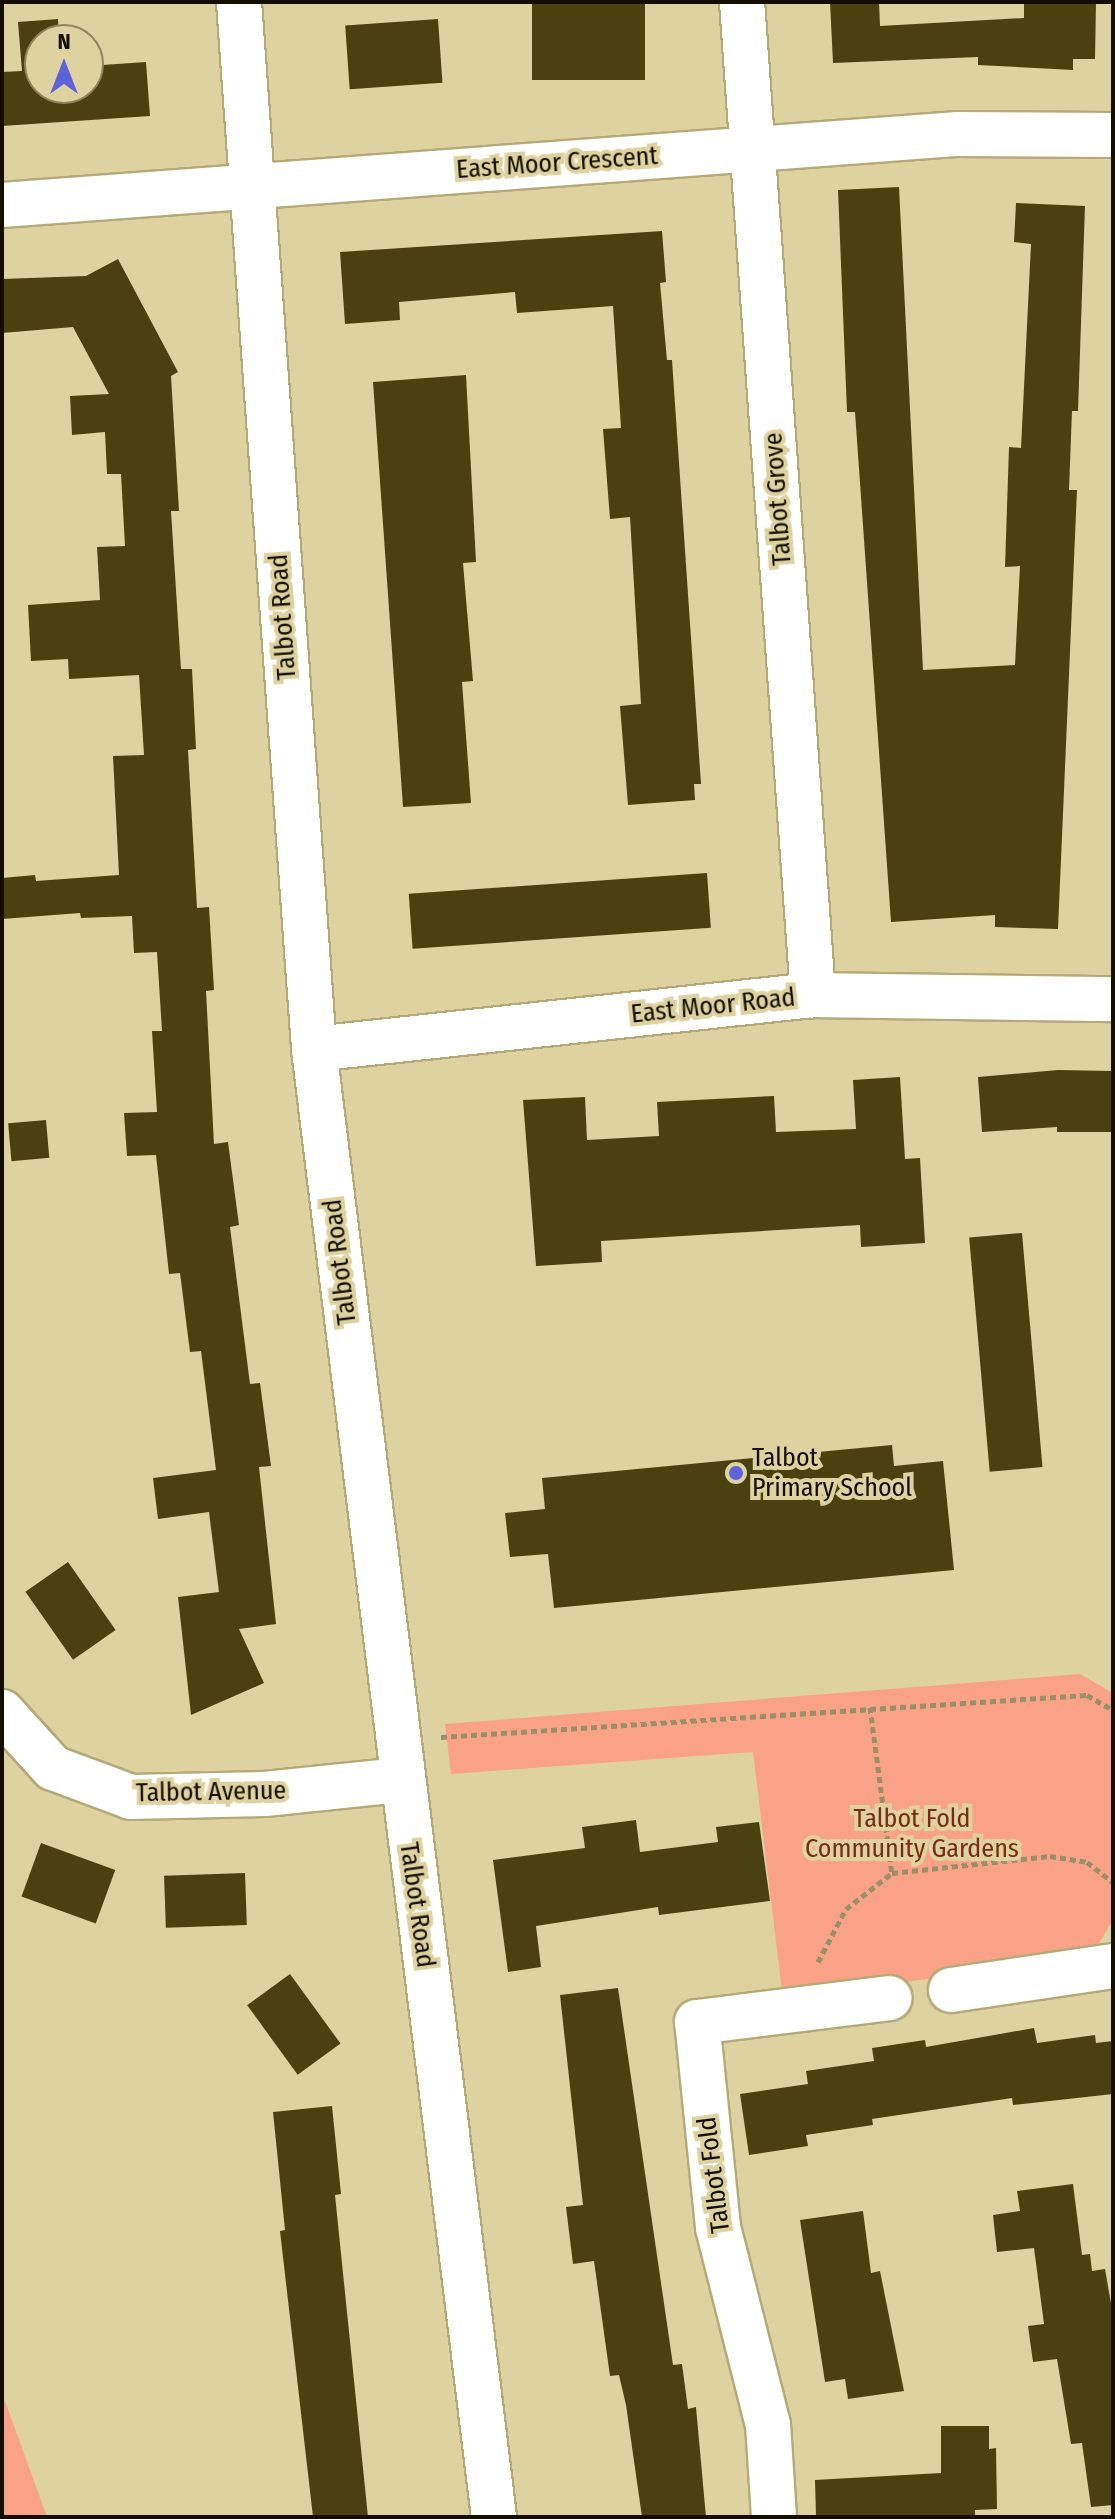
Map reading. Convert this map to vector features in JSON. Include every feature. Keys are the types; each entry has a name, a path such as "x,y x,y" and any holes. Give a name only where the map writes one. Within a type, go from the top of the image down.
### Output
{"street":[{"name":"Talbot Road","path":"239,2 314,1049 398,1760 494,2517"},
{"name":"Talbot Grove","path":"742,2 813,995"},
{"name":"East Moor Crescent","path":"2,205 958,134 1113,135"},
{"name":"East Moor Road","path":"314,1049 813,995 1113,999"},
{"name":"Talbot Avenue","path":"2,1712 53,1768 131,1797 265,1794 398,1760"},
{"path":"951,1990 1113,1966"},
{"name":"Talbot Fold","path":"774,2517 768,2425 718,2227 697,2022 890,1998"}],"path":[{"path":"398,1760 870,1707 1087,1695 1113,1710"},
{"path":"870,1707 892,1873"},
{"path":"814,1968 831,1946 846,1909 892,1873 1050,1856 1087,1862 1113,1882"}],"green space":[{"name":"Talbot Fold Community Gardens","path":"1080,1674 1113,1693 1113,1919 1092,1956 783,1999 753,1752 451,1774 445,1724"},
{"path":"2,2393 47,2517 2,2517"}],"building":[{"path":"532,2 645,2 645,80 532,80"},
{"path":"830,2 879,2 880,26 1024,18 1024,2 1096,2 1095,59 1073,59 1073,70 978,65 978,57 833,63"},
{"path":"58,19 58,24 24,24 24,104 104,104 104,65 146,62 150,116 2,126 2,72 22,71 18,22"},
{"path":"438,19 442,83 350,89 345,25"},
{"path":"899,187 923,670 1015,665 1020,566 1005,567 1009,447 1021,448 1031,244 1014,242 1016,203 1085,206 1078,411 1072,411 1069,490 1077,490 1058,929 995,927 995,915 891,922 855,412 847,412 838,190"},
{"path":"662,231 666,282 660,283 667,360 672,360 701,784 694,784 695,800 628,805 620,706 641,704 630,517 610,519 603,429 621,428 613,306 517,313 515,292 399,302 400,320 345,324 340,252"},
{"path":"118,259 178,372 171,376 179,511 171,511 181,669 192,669 196,749 188,750 197,908 209,907 214,990 206,991 214,1144 228,1142 239,1225 230,1227 250,1384 260,1383 271,1466 259,1467 276,1624 239,1629 264,1683 191,1715 178,1597 219,1592 209,1512 158,1519 153,1478 216,1470 201,1351 190,1352 180,1273 169,1274 156,1155 127,1156 124,1113 157,1112 152,1031 162,1031 157,952 134,953 132,916 81,918 80,913 2,919 2,878 35,875 36,881 119,875 113,756 144,755 139,675 69,679 68,659 31,661 28,605 100,600 97,547 125,546 121,474 107,474 105,432 72,435 70,396 109,394 73,327 2,333 2,279 86,276"},
{"path":"466,375 476,562 463,563 473,681 462,682 471,803 403,807 373,382"},
{"path":"707,873 711,928 413,949 409,894"},
{"path":"1058,1070 1112,1071 1111,1132 1057,1132 1057,1127 982,1132 978,1077"},
{"path":"900,1077 905,1159 920,1158 925,1243 861,1247 860,1225 601,1241 602,1262 536,1266 523,1100 585,1097 587,1140 659,1136 657,1102 774,1096 776,1132 856,1129 853,1080"},
{"path":"46,1120 49,1158 11,1161 8,1123"},
{"path":"1022,1233 1042,1467 990,1472 969,1238"},
{"path":"892,1445 894,1466 943,1461 954,1570 554,1608 548,1554 510,1557 505,1513 545,1509 542,1478"},
{"path":"68,1562 116,1630 73,1660 25,1592"},
{"path":"636,1820 640,1852 718,1842 716,1827 759,1822 770,1901 659,1915 658,1907 536,1926 541,1967 508,1972 493,1860 585,1848 582,1827"},
{"path":"41,1843 115,1870 96,1924 22,1897"},
{"path":"245,1873 247,1925 166,1928 164,1876"},
{"path":"290,1974 341,2044 298,2075 247,2005"},
{"path":"618,1988 673,2365 682,2364 688,2409 696,2407 706,2517 642,2517 626,2405 619,2375 610,2376 594,2261 573,2264 566,2207 583,2205 560,1995"},
{"path":"1034,2028 1037,2043 1095,2035 1096,2043 1113,2041 1113,2094 1013,2105 1012,2098 872,2119 873,2125 806,2135 808,2146 749,2155 740,2094 808,2084 806,2071 874,2061 872,2048 925,2040 926,2047"},
{"path":"332,2106 341,2194 335,2195 368,2517 313,2517 280,2231 285,2230 273,2112"},
{"path":"1073,2184 1082,2255 1090,2254 1092,2271 1105,2269 1113,2315 1113,2505 1091,2507 1082,2443 1071,2444 1057,2359 1033,2362 1028,2326 1044,2324 1034,2248 997,2252 993,2215 1020,2211 1017,2191"},
{"path":"863,2211 871,2273 880,2271 904,2391 848,2399 845,2379 825,2382 800,2220"},
{"path":"941,2426 989,2426 989,2449 996,2448 997,2509 975,2510 975,2517 816,2517 815,2480 941,2473"}],"place":[{"name":"Talbot Primary School","path":"736,1473"}]}
